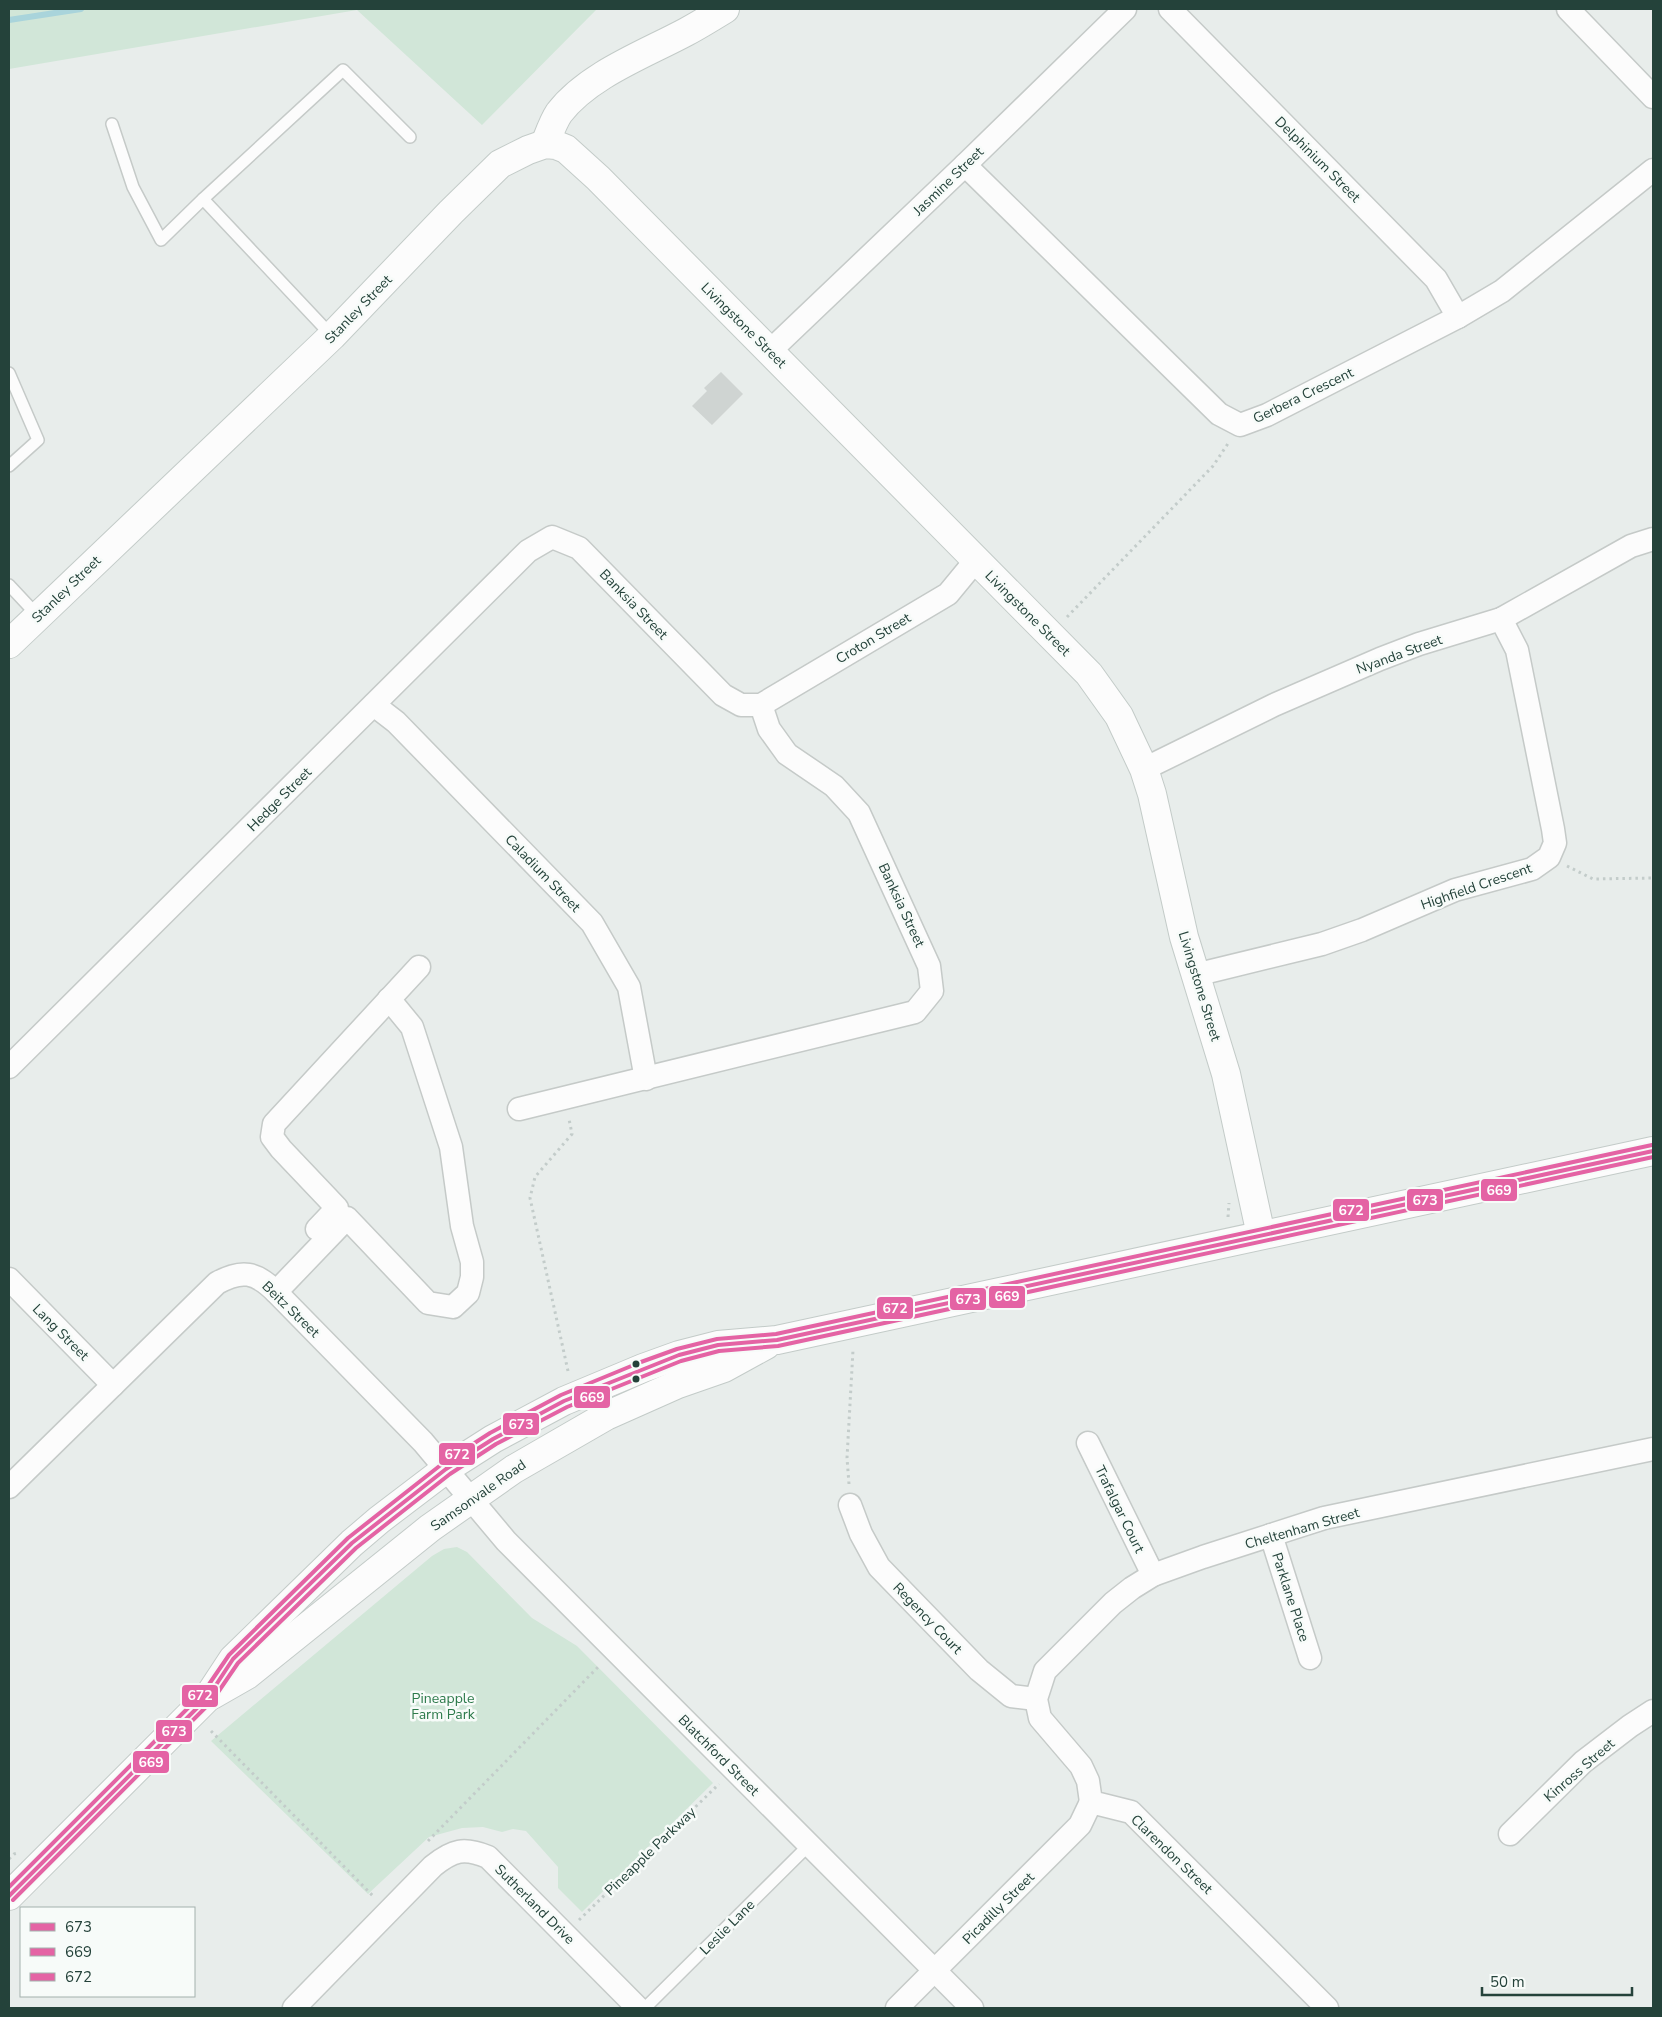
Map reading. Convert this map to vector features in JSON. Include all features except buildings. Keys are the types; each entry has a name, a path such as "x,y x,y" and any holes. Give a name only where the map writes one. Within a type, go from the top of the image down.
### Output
{"main road":[{"path":"545,144 559,114 570,100 586,88 637,56 686,32 725,9"},
{"name":"Stanley Street","path":"9,644 332,336 451,212 500,164 515,155 545,144"},
{"name":"Livingstone Street","path":"545,144 556,145 566,149 578,159 1089,674 1119,716 1144,769 1152,794 1184,937 1226,1074 1261,1234"},
{"name":"Samsonvale Road","path":"9,1896 208,1697 233,1659 333,1561 379,1520 446,1469 530,1418 600,1385 642,1368 718,1344 777,1340 1261,1234 1653,1151"},
{"name":"Samsonvale Road","path":"208,1697 247,1675 430,1528 540,1453 606,1416 678,1384 724,1368 777,1340"}],"street":[{"name":"Jasmine Street","path":"770,351 1125,9"},
{"name":"Delphinium Street","path":"1170,9 1436,279 1458,317"},
{"path":"1568,9 1653,97"},
{"name":"Gerbera Crescent","path":"965,165 1219,414 1240,425 1267,415 1458,317 1502,291 1653,170"},
{"name":"Banksia Street","path":"519,1109 915,1012 932,991 930,966 859,813 834,786 787,754 770,729 761,705 740,705 723,695 579,548 552,537"},
{"name":"Hedge Street","path":"9,1067 528,552 552,537"},
{"name":"Nyanda Street","path":"1144,769 1274,705 1380,659 1419,644 1501,619 1631,546 1653,539"},
{"name":"Croton Street","path":"761,705 948,594 976,560"},
{"name":"Highfield Crescent","path":"1195,975 1322,944 1362,930 1456,890 1532,869 1549,857 1554,843 1553,829 1517,650 1501,619"},
{"name":"Caladium Street","path":"374,705 396,722 592,923 629,987 646,1079"},
{"path":"271,1287 337,1208 280,1149 272,1137 274,1124 419,967"},
{"path":"271,1287 347,1218 428,1303 453,1307 468,1293 472,1277 472,1262 462,1226 451,1147 412,1027 389,999"},
{"name":"Beitz Street","path":"9,1486 217,1283 230,1276 245,1273 257,1277 271,1287 416,1435 470,1499"},
{"name":"Lang Street","path":"9,1279 113,1385"},
{"name":"Trafalgar Court","path":"1088,1443 1153,1575"},
{"name":"Cheltenham Street","path":"1036,1699 1044,1671 1113,1603 1153,1575 1324,1518 1653,1449"},
{"name":"Blatchford Street","path":"470,1499 512,1547 972,2008"},
{"name":"Regency Court","path":"850,1505 861,1534 879,1567 978,1670 1011,1696 1036,1699"},
{"name":"Parklane Place","path":"1271,1535 1310,1658"},
{"path":"1036,1699 1040,1718 1081,1766 1088,1780 1091,1802"},
{"name":"Kinross Street","path":"1510,1834 1583,1762 1653,1711"},
{"name":"Picadilly Street","path":"897,2008 1080,1825 1091,1802"},
{"name":"Clarendon Street","path":"1091,1802 1131,1812 1327,2008"},
{"name":"Sutherland Drive","path":"298,2007 433,1866 446,1855 461,1851 475,1852 488,1857 638,2008"}],"lane":[{"path":"112,124 133,187 161,240 343,70 410,137"},
{"path":"203,199 332,336"},
{"path":"9,373 38,440 9,466"},
{"path":"9,585 38,616"},
{"name":"Leslie Lane","path":"645,2008 810,1845"}],"path":[{"path":"1067,617 1213,466 1240,425"},
{"path":"1549,857 1593,879 1653,878"},
{"path":"565,1098 572,1134 535,1177 530,1198 568,1370"},
{"path":"850,1505 847,1458 853,1350"},
{"path":"428,1842 602,1663"},
{"path":"211,1731 374,1897"},
{"name":"Pineapple Parkway","path":"579,1920 721,1781"}],"green space":[{"path":"9,9 597,9 482,125 357,10 9,69"},
{"name":"Pineapple Farm Park","path":"457,1547 467,1552 532,1618 577,1646 713,1783 582,1912 558,1888 558,1867 526,1831 513,1829 502,1832 483,1827 462,1828 429,1837 368,1894 211,1741 432,1556 444,1549"}],"waterway":[{"path":"9,20 81,9"}],"transit line":[{"name":"672","path":"9,1887 203,1693 229,1655 348,1538 442,1464 490,1433 561,1395 677,1349 717,1339 776,1334 1652,1145"},
{"name":"673","path":"9,1896 208,1697 233,1659 352,1543 446,1469 493,1439 564,1401 679,1355 718,1345 777,1340 1653,1151"},
{"name":"669","path":"13,1900 212,1701 238,1663 356,1548 450,1474 496,1444 567,1407 681,1361 719,1351 778,1346 1653,1157"}]}
